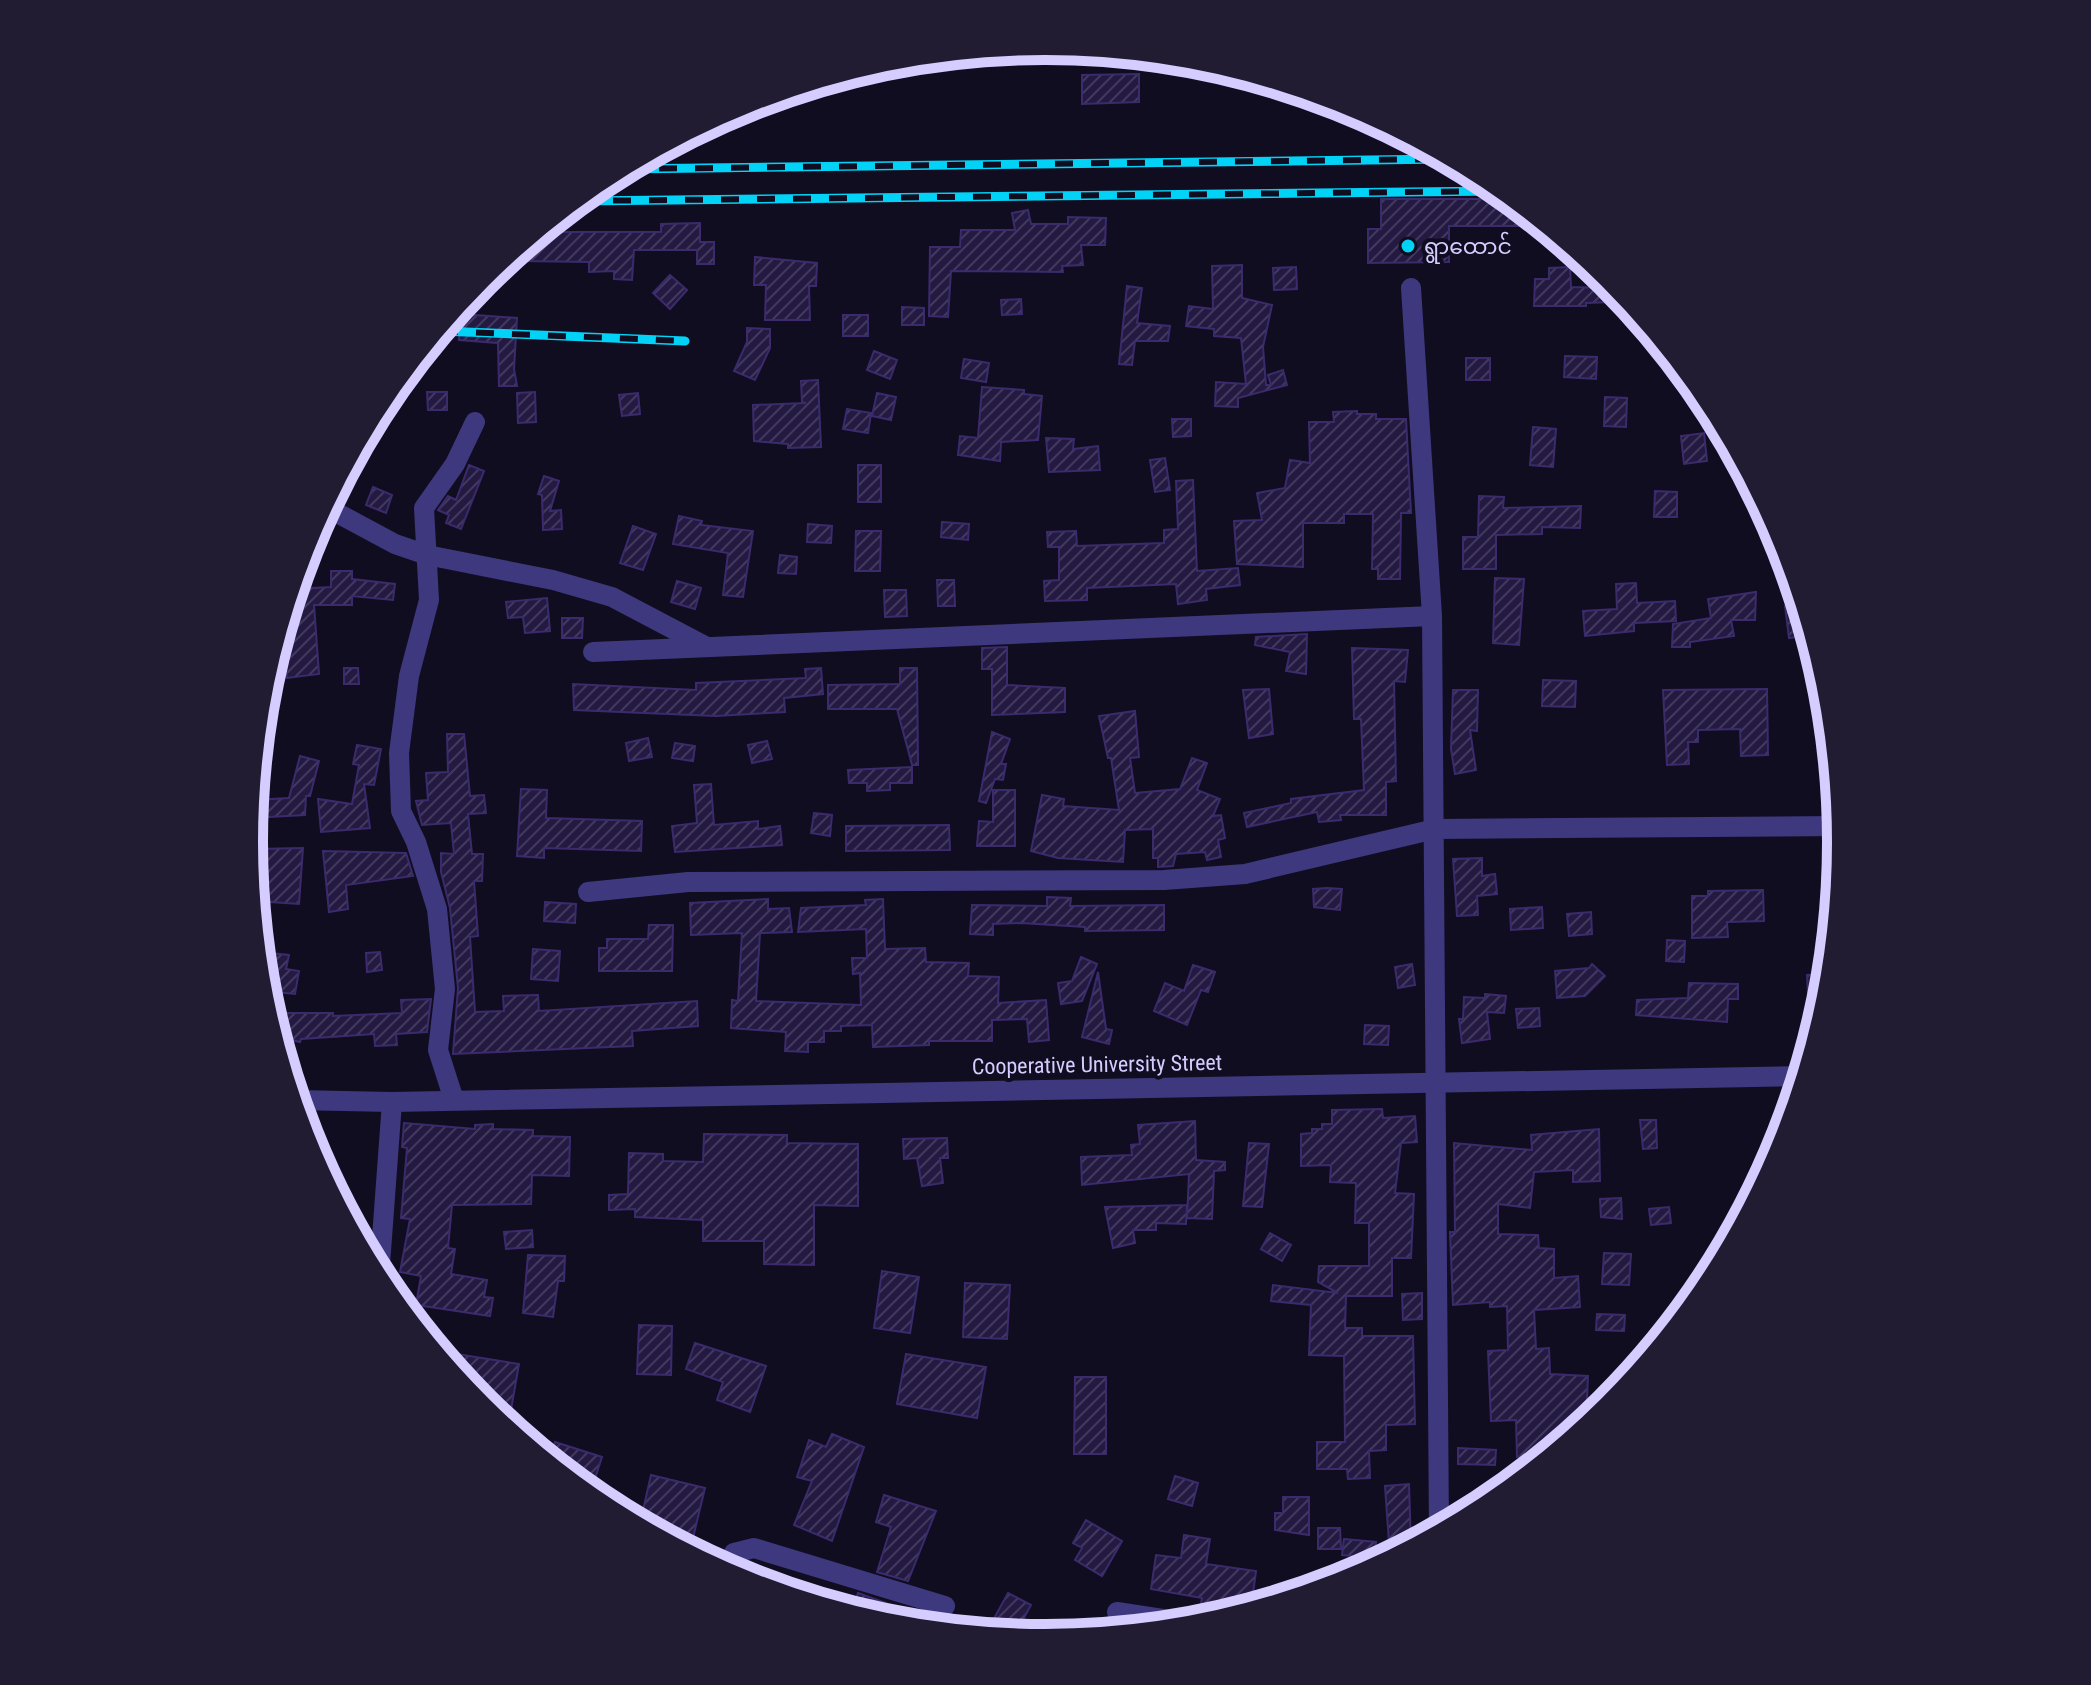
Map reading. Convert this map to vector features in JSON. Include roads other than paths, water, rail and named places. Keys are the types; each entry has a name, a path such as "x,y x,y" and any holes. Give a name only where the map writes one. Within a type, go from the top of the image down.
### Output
{"street":[{"path":"1411,288 1432,616 1439,1519"},
{"path":"454,1100 438,1050 445,989 437,909 416,842 401,811 402,717 429,600 424,508 455,464 475,422"},
{"path":"337,513 395,544 427,555 553,580 612,597 707,647"},
{"path":"593,652 1432,616"},
{"path":"588,892 688,882 1164,880 1245,874 1435,829 1827,826"},
{"name":"Cooperative University Street","path":"307,1100 392,1102 1791,1076"},
{"path":"381,1254 392,1102"},
{"path":"731,1558 734,1553 754,1548 945,1606"},
{"path":"1117,1612 1136,1619"}],"railway":[{"path":"648,169 1426,159"},
{"path":"599,201 1479,191"},
{"path":"453,332 685,341"}],"place":[{"name":"ရွာထောင်","path":"1408,246"}]}
